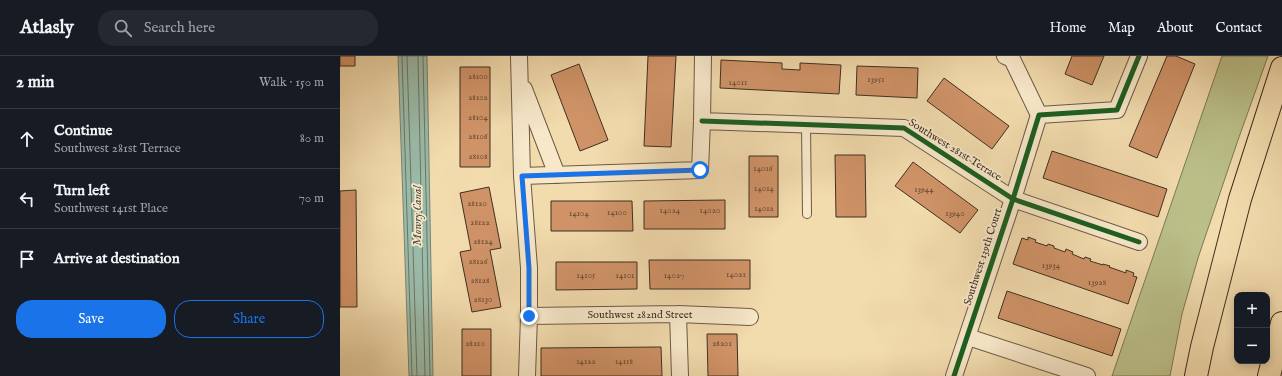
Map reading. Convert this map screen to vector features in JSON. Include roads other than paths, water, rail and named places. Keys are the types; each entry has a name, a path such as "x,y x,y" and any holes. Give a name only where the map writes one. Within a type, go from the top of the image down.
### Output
{"highway":[{"path":"1196,376 1240,199 1282,68"},
{"path":"1270,376 1282,323"}],"street":[{"path":"519,56 522,176 529,268 527,376"},
{"path":"522,176 700,170 703,56"},
{"path":"1005,56 1012,59 1039,115 1117,110 1139,56"},
{"path":"519,76 556,175"},
{"name":"Southwest 139th Court","path":"954,376 1013,199 1039,115"},
{"name":"Southwest 281st Terrace","path":"702,121 904,128 1013,199 1139,242"},
{"path":"678,314 680,376"},
{"name":"Southwest 282nd Street","path":"529,316 678,314 750,317"},
{"path":"968,337 1087,376"}],"lane":[{"path":"806,124 807,214"}],"water":[{"name":"Mowry Canal","path":"398,56 427,56 433,376 409,376"}]}
